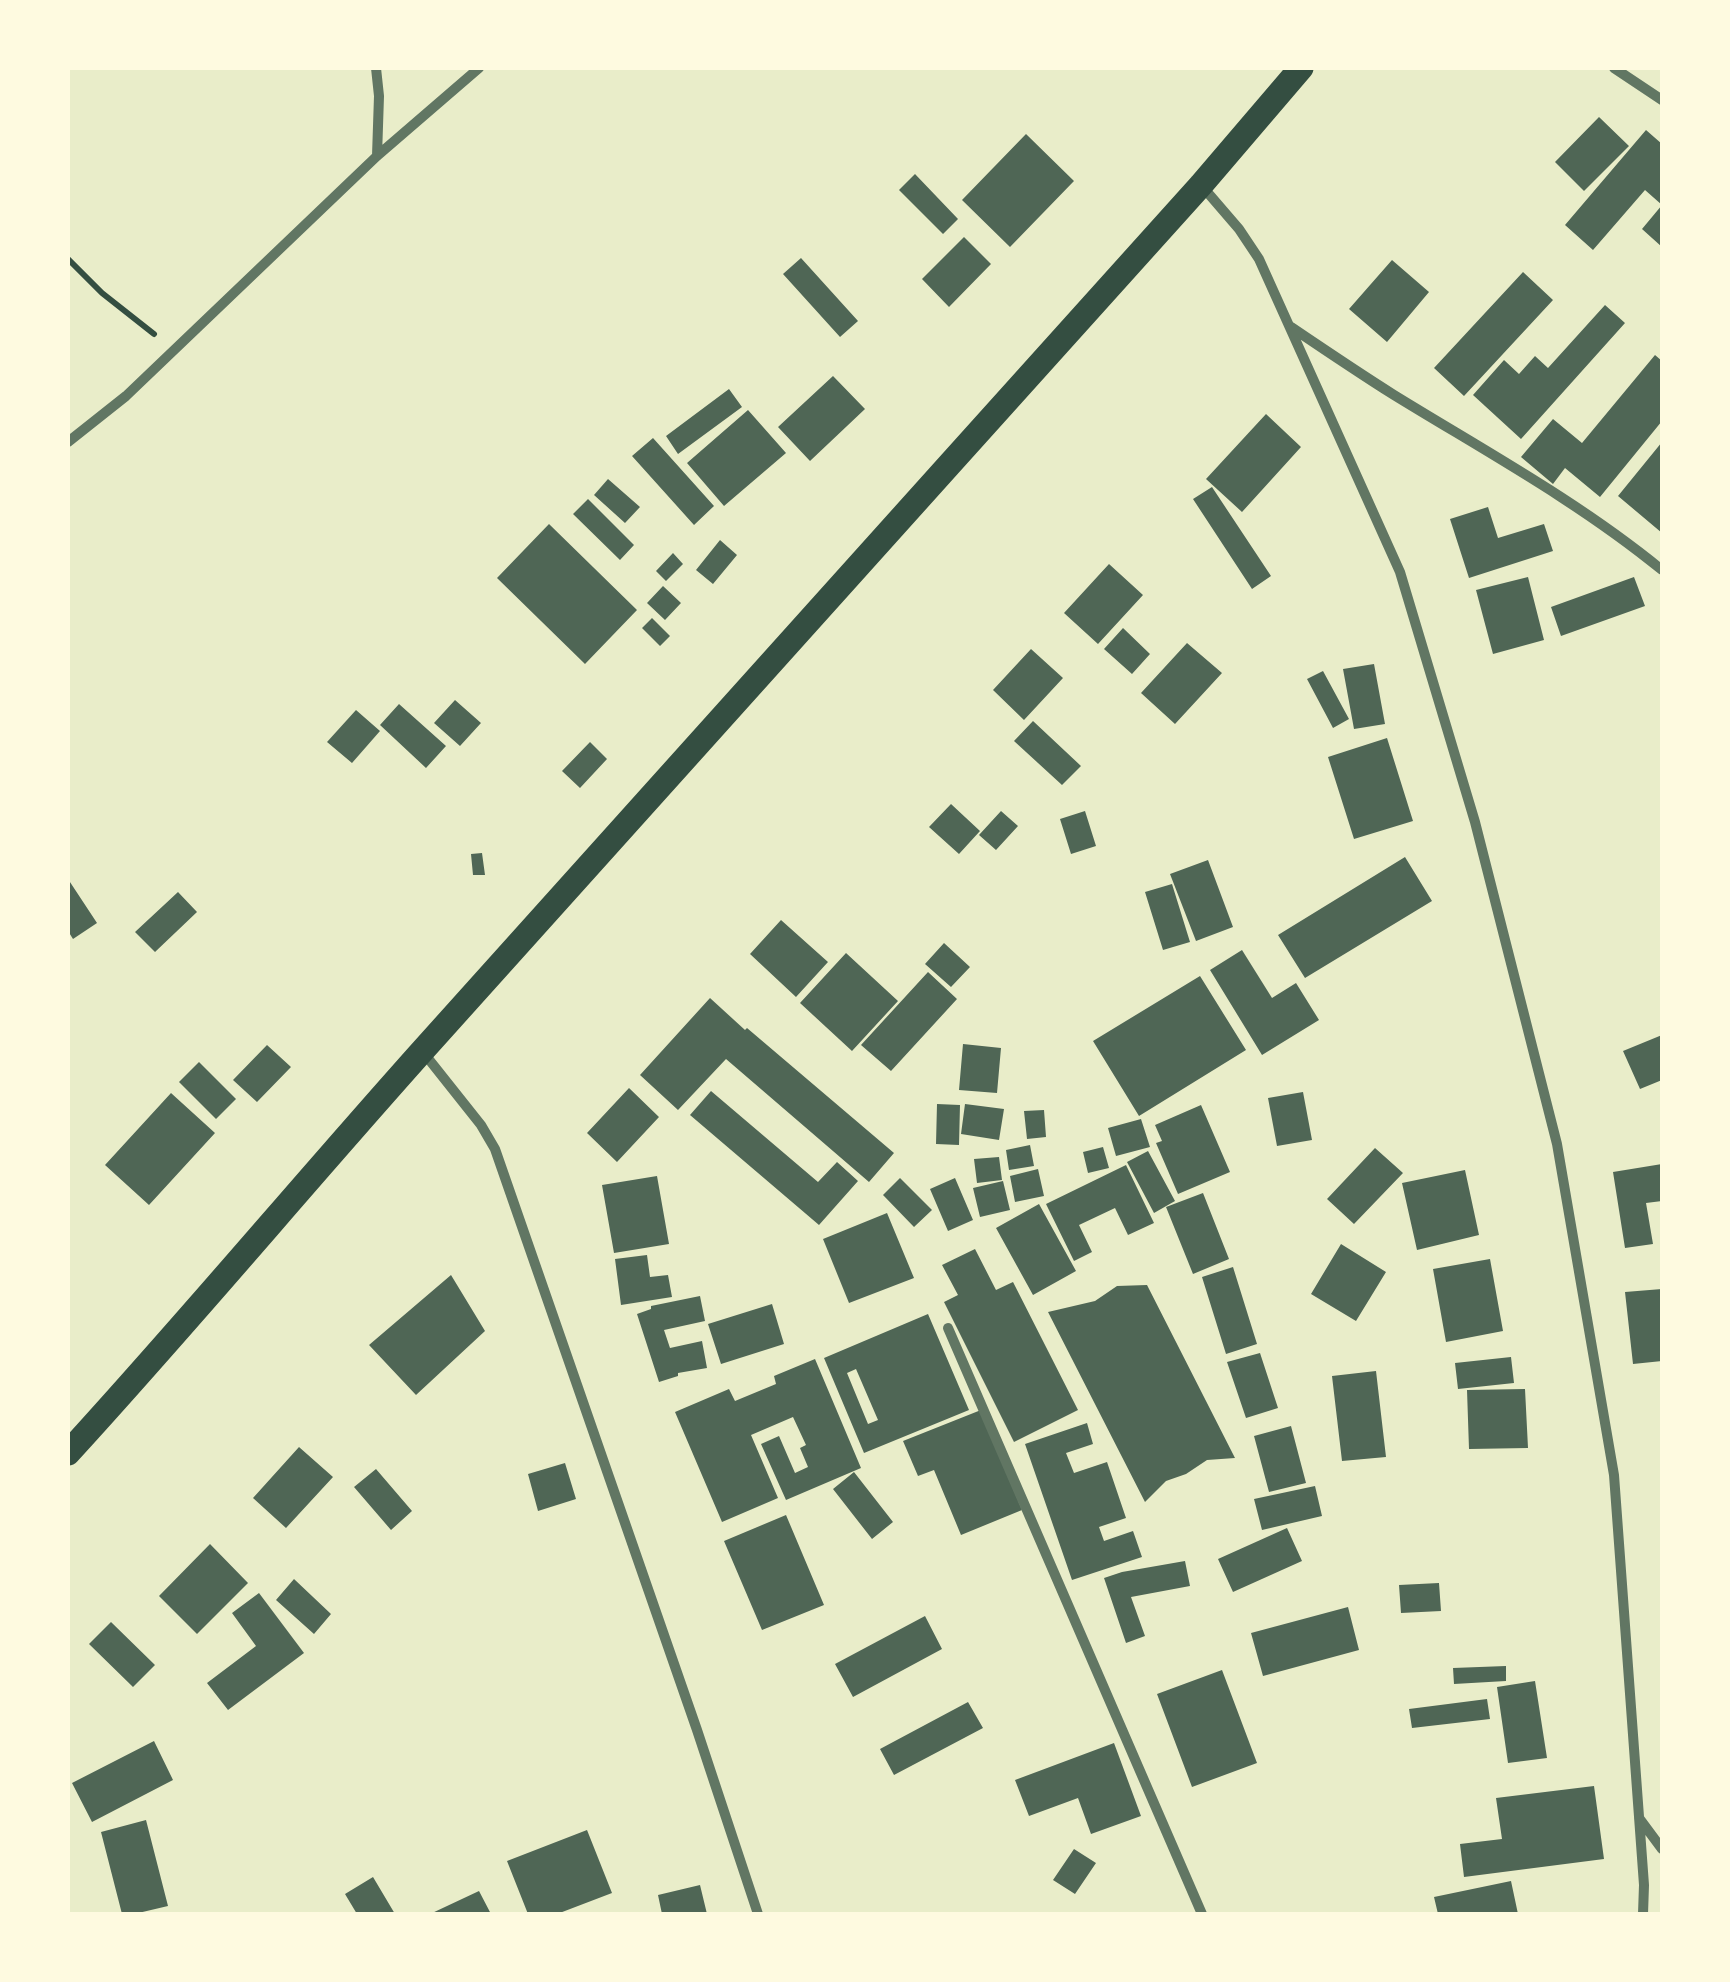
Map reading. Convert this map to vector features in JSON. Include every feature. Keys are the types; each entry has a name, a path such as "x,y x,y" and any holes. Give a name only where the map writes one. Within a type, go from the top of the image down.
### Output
{"main road":[{"path":"68,1453 422,1051 1201,185 1301,68"}],"street":[{"path":"376,68 377,156"},
{"path":"68,442 126,396 377,156 479,68"},
{"path":"1614,68 1662,100"},
{"path":"1201,185 1259,259 1400,572 1475,822 1557,1144 1614,1476 1643,1914"},
{"path":"1290,326 1392,393 1538,480 1662,570"},
{"path":"422,1051 481,1125 495,1149 758,1914"},
{"path":"948,1328 1202,1914"},
{"path":"1639,1818 1662,1849"}],"path":[{"path":"68,259 102,293 175,350"}],"building":[{"path":"1599,117 1629,146 1584,191 1555,162"},
{"path":"1646,130 1662,144 1662,205 1645,190 1593,250 1565,225"},
{"path":"1026,134 1074,181 1010,247 962,200"},
{"path":"915,174 958,219 943,234 899,190"},
{"path":"1662,205 1662,247 1642,229"},
{"path":"964,237 991,264 949,307 922,279"},
{"path":"801,258 858,321 840,337 783,274"},
{"path":"1392,260 1429,292 1387,342 1349,309"},
{"path":"1523,272 1553,300 1464,396 1434,368"},
{"path":"1605,305 1625,323 1521,439 1473,395 1504,360 1519,374 1535,356 1548,368"},
{"path":"1655,355 1662,361 1662,421 1600,497 1565,468 1553,484 1521,457 1553,419 1582,443"},
{"path":"833,376 865,409 810,461 778,427"},
{"path":"729,389 742,407 678,454 666,436"},
{"path":"748,410 786,453 724,506 687,463"},
{"path":"1266,414 1301,447 1242,512 1206,479"},
{"path":"653,438 714,506 694,525 632,456"},
{"path":"1662,442 1662,533 1618,496"},
{"path":"608,479 640,507 625,523 594,495"},
{"path":"1212,487 1271,576 1252,589 1193,499"},
{"path":"588,499 634,545 620,560 573,514"},
{"path":"1488,507 1498,538 1544,524 1553,551 1469,578 1450,519"},
{"path":"549,524 637,610 585,664 497,578"},
{"path":"720,540 737,555 713,584 696,570"},
{"path":"673,553 683,564 666,581 656,571"},
{"path":"1109,564 1143,595 1098,644 1064,613"},
{"path":"1528,577 1544,640 1493,654 1476,590"},
{"path":"1634,577 1645,606 1561,636 1551,607"},
{"path":"663,586 681,603 665,620 647,603"},
{"path":"652,618 670,636 660,646 642,628"},
{"path":"1123,628 1150,654 1132,674 1104,649"},
{"path":"1187,643 1222,673 1175,724 1141,693"},
{"path":"1031,649 1063,678 1024,720 993,690"},
{"path":"1374,664 1385,724 1354,729 1343,669"},
{"path":"1323,671 1349,719 1333,728 1307,679"},
{"path":"455,700 481,723 460,746 434,723"},
{"path":"399,704 446,746 426,768 380,725"},
{"path":"356,710 380,731 352,763 327,742"},
{"path":"1033,721 1081,766 1062,785 1014,741"},
{"path":"1387,738 1413,821 1354,839 1328,757"},
{"path":"590,742 607,759 580,788 562,771"},
{"path":"951,804 980,831 959,854 929,827"},
{"path":"1001,811 1018,826 996,850 979,835"},
{"path":"1085,811 1096,846 1071,854 1060,819"},
{"path":"482,853 485,875 473,875 471,854"},
{"path":"1405,857 1432,901 1305,978 1278,935"},
{"path":"1208,860 1233,927 1196,941 1170,874"},
{"path":"68,879 97,923 73,939 68,931"},
{"path":"1172,884 1190,942 1163,950 1145,892"},
{"path":"178,892 197,912 155,952 135,932"},
{"path":"781,920 828,962 796,997 750,954"},
{"path":"944,943 970,967 951,987 925,964"},
{"path":"1242,950 1272,998 1296,983 1319,1020 1262,1055 1210,970"},
{"path":"846,953 898,1001 852,1051 800,1003"},
{"path":"928,972 957,999 891,1071 861,1045"},
{"path":"1200,976 1246,1050 1139,1116 1093,1041"},
{"path":"710,998 894,1153 869,1182 726,1059 678,1110 640,1075"},
{"path":"1662,1035 1662,1080 1640,1089 1623,1051"},
{"path":"963,1044 1001,1048 997,1093 959,1090"},
{"path":"267,1045 291,1067 257,1102 233,1080"},
{"path":"199,1062 236,1099 216,1119 179,1082"},
{"path":"629,1088 659,1117 617,1162 587,1133"},
{"path":"711,1091 818,1182 837,1162 858,1181 819,1225 690,1115"},
{"path":"1303,1092 1312,1140 1277,1146 1268,1098"},
{"path":"171,1093 215,1133 149,1205 105,1165"},
{"path":"937,1104 960,1105 959,1145 936,1144"},
{"path":"965,1104 1004,1109 999,1140 961,1134"},
{"path":"1201,1105 1230,1172 1178,1194 1156,1143 1162,1141 1155,1125"},
{"path":"1044,1110 1046,1137 1027,1139 1024,1111"},
{"path":"1141,1119 1150,1147 1116,1156 1108,1128"},
{"path":"1030,1145 1034,1166 1009,1170 1006,1150"},
{"path":"1103,1147 1109,1168 1088,1173 1083,1152"},
{"path":"1375,1148 1403,1173 1354,1224 1327,1199"},
{"path":"1148,1151 1175,1201 1154,1213 1127,1162"},
{"path":"999,1157 1002,1180 977,1183 974,1159"},
{"path":"1662,1164 1662,1201 1646,1203 1653,1244 1625,1248 1613,1172"},
{"path":"1126,1165 1154,1223 1128,1235 1115,1208 1079,1225 1092,1252 1074,1261 1046,1204"},
{"path":"1038,1169 1044,1196 1015,1202 1010,1176"},
{"path":"1465,1170 1479,1235 1417,1250 1402,1183"},
{"path":"657,1176 669,1244 614,1253 602,1185"},
{"path":"900,1178 932,1210 914,1227 883,1195"},
{"path":"955,1178 973,1220 948,1231 930,1189"},
{"path":"1003,1181 1010,1210 980,1217 973,1188"},
{"path":"1203,1193 1229,1259 1193,1274 1166,1207"},
{"path":"1039,1204 1076,1271 1033,1295 996,1228"},
{"path":"887,1213 914,1278 849,1303 823,1239"},
{"path":"1341,1244 1386,1272 1356,1321 1311,1294"},
{"path":"975,1249 996,1290 1013,1282 1078,1410 1014,1442 944,1302 958,1295 942,1265"},
{"path":"647,1255 650,1277 668,1275 672,1297 621,1305 615,1259"},
{"path":"1490,1259 1503,1331 1446,1342 1433,1269"},
{"path":"1233,1267 1257,1344 1226,1354 1202,1277"},
{"path":"451,1275 485,1331 416,1395 369,1345"},
{"path":"1147,1285 1235,1458 1207,1460 1166,1481 1145,1502 1048,1312 1095,1301 1117,1286"},
{"path":"1662,1289 1662,1361 1633,1364 1625,1292"},
{"path":"700,1296 705,1321 664,1330 670,1348 702,1341 707,1368 678,1373 659,1382 637,1314 651,1306"},
{"path":"772,1304 784,1344 721,1364 708,1324"},
{"path":"928,1314 969,1410 864,1453 824,1358","holes":["856,1369 878,1420 868,1424 847,1373"]},
{"path":"1260,1353 1278,1408 1246,1418 1227,1362"},
{"path":"1511,1357 1514,1383 1458,1389 1455,1363"},
{"path":"815,1359 861,1468 786,1500 761,1444 779,1436 795,1473 808,1467 800,1448 806,1445 793,1417 751,1435 778,1498 722,1522 675,1412 729,1389 735,1401 776,1384 774,1376"},
{"path":"1376,1371 1386,1457 1342,1461 1332,1376"},
{"path":"1525,1389 1528,1448 1469,1449 1467,1390"},
{"path":"981,1410 1022,1510 961,1535 934,1470 918,1476 903,1441"},
{"path":"1087,1423 1093,1444 1066,1453 1074,1473 1107,1462 1126,1518 1099,1527 1104,1541 1133,1531 1142,1557 1072,1580 1025,1444"},
{"path":"1291,1426 1306,1483 1269,1492 1254,1436"},
{"path":"299,1447 333,1477 286,1528 253,1498"},
{"path":"565,1463 576,1499 538,1511 528,1474"},
{"path":"376,1469 412,1511 391,1530 354,1487"},
{"path":"854,1472 893,1522 872,1539 833,1489"},
{"path":"1315,1486 1322,1516 1262,1530 1254,1499"},
{"path":"786,1515 824,1605 762,1630 724,1541"},
{"path":"1287,1528 1302,1561 1233,1592 1218,1559"},
{"path":"210,1544 248,1583 197,1634 159,1596"},
{"path":"1185,1561 1190,1586 1131,1597 1145,1636 1126,1643 1104,1578"},
{"path":"294,1579 331,1614 314,1634 276,1600"},
{"path":"1439,1583 1441,1611 1401,1613 1399,1585"},
{"path":"259,1593 304,1653 228,1710 207,1683 256,1646 232,1613"},
{"path":"1348,1607 1359,1650 1263,1676 1251,1633"},
{"path":"925,1616 942,1649 853,1697 835,1664"},
{"path":"111,1622 155,1665 133,1687 89,1644"},
{"path":"1506,1666 1506,1681 1454,1684 1453,1668"},
{"path":"1222,1670 1257,1763 1192,1787 1157,1694"},
{"path":"1535,1681 1547,1758 1508,1763 1497,1687"},
{"path":"1487,1699 1490,1719 1412,1728 1409,1709"},
{"path":"968,1702 983,1728 894,1775 880,1749"},
{"path":"154,1741 173,1780 92,1822 72,1783"},
{"path":"1114,1743 1141,1816 1091,1834 1078,1798 1029,1816 1015,1780"},
{"path":"1594,1786 1604,1859 1464,1877 1460,1844 1502,1839 1496,1798"},
{"path":"146,1820 168,1906 122,1914 101,1832"},
{"path":"587,1830 612,1893 557,1914 528,1914 507,1861"},
{"path":"1074,1849 1096,1863 1075,1894 1053,1880"},
{"path":"373,1877 395,1914 357,1914 345,1894"},
{"path":"1511,1881 1518,1914 1438,1914 1434,1897"},
{"path":"700,1885 707,1914 662,1914 658,1895"},
{"path":"479,1891 491,1914 430,1914"}]}
